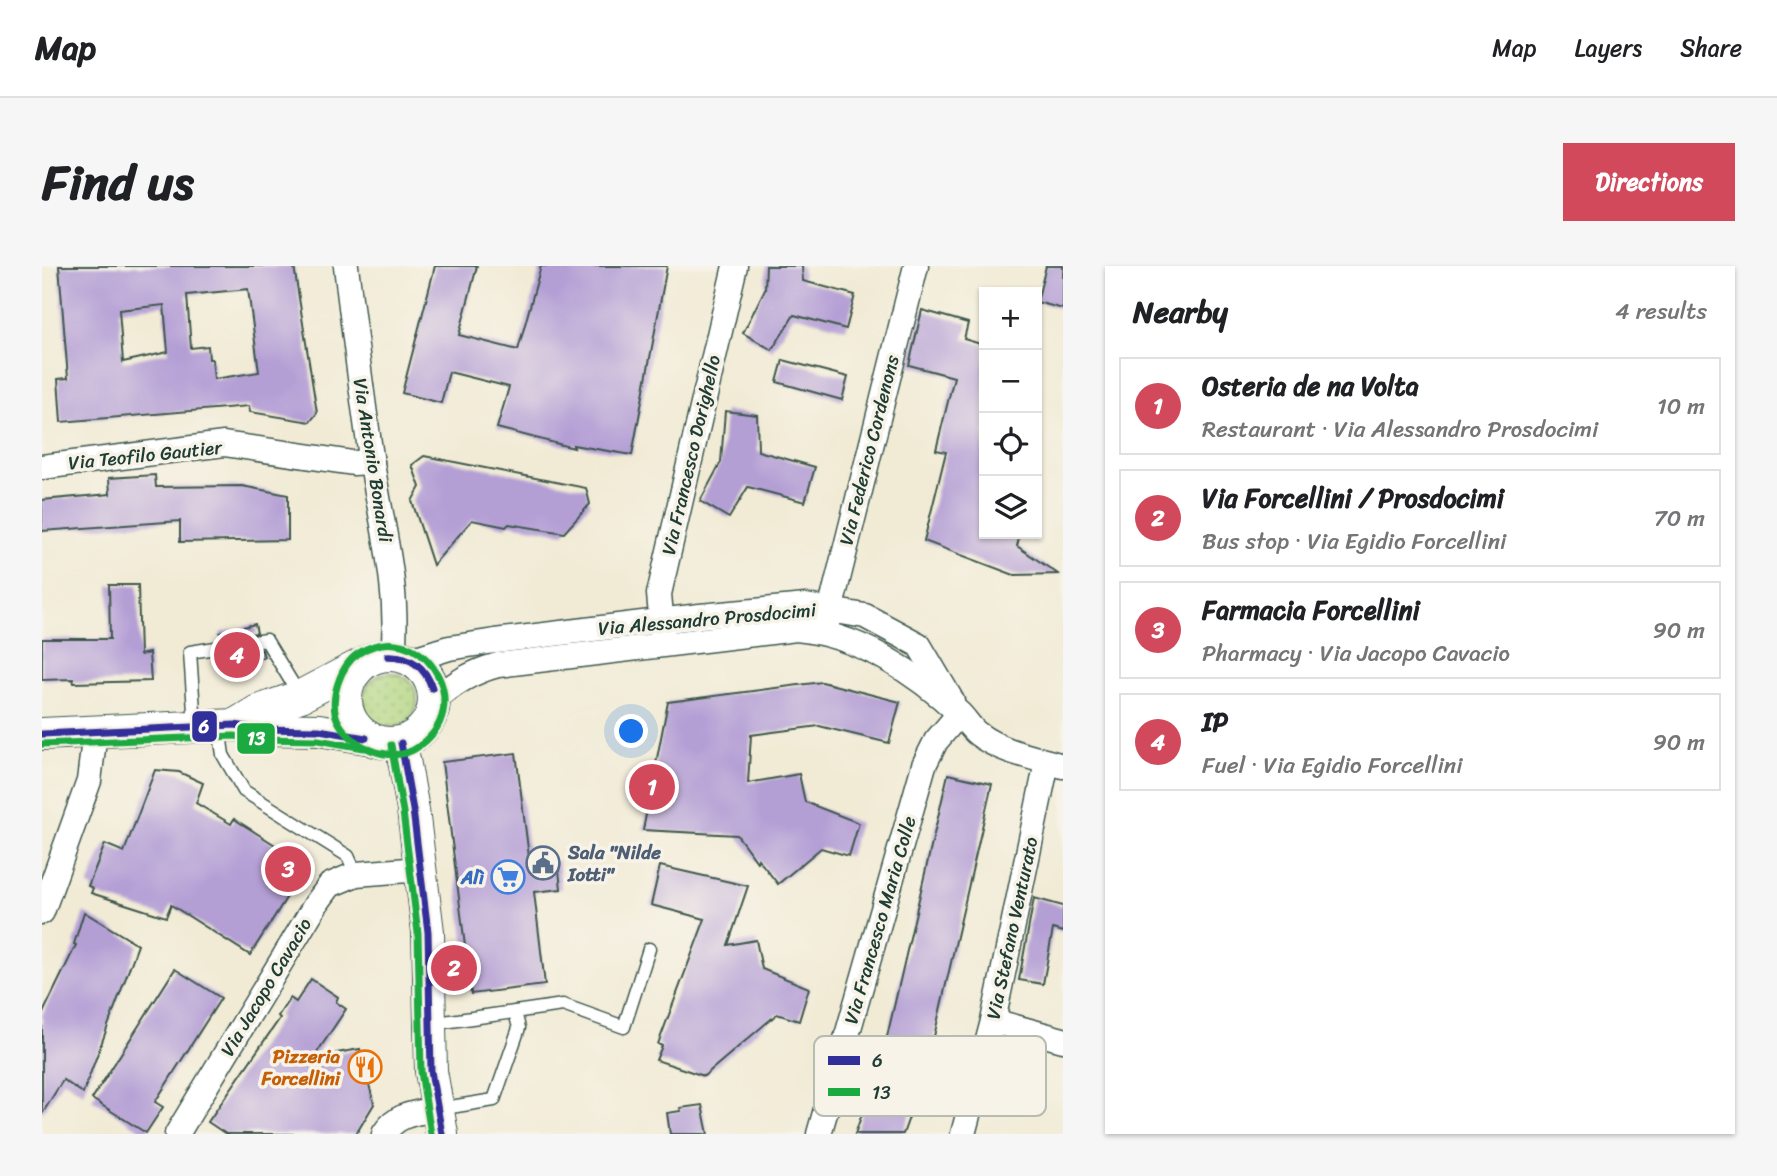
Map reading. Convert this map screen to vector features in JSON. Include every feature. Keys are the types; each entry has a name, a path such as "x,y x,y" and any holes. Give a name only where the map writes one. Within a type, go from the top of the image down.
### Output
{"street":[{"name":"Via Antonio Bonardi","path":"346,266 402,657"},
{"name":"Via Francesco Dorighello","path":"662,633 659,594 735,266"},
{"name":"Via Federico Cordenons","path":"824,634 916,266"},
{"name":"Via Teofilo Gautier","path":"42,467 223,444 353,463 372,462"},
{"name":"Via Alessandro Prosdocimi","path":"434,701 473,672 498,665 806,606 865,616 919,645 959,714"},
{"name":"Via Alessandro Prosdocimi","path":"402,657 449,648 662,633 796,629 859,645 901,668 959,714 978,734 999,746 1055,764"},
{"path":"42,734 216,726 319,730 366,738 383,744 401,743 414,737 431,715 434,701 431,681 418,665 402,657 376,657 300,696 216,726"},
{"path":"360,665 350,678 345,694 346,711 353,726 366,738"},
{"name":"Via Francesco Maria Colle","path":"847,1036 925,765 936,741 959,714"},
{"path":"42,912 89,781 96,732"},
{"path":"384,1134 390,1124 408,1115 439,1122 431,1071 428,932 401,743"},
{"name":"Via Stefano Venturato","path":"989,1036 1055,764"},
{"name":"Via Jacopo Cavacio","path":"177,1134 316,904 331,886 356,874 421,869"},
{"path":"993,1021 1063,1040"},
{"name":"Via Francesco Maria Colle","path":"819,1134 824,1116"},
{"name":"Via Stefano Venturato","path":"963,1134 968,1116"}],"lane":[{"path":"300,696 266,640 190,652 216,726 223,755 244,791 348,856 356,874"},
{"path":"430,1024 563,1005 624,1027 649,949"},
{"path":"439,1122 494,1100 519,1028 515,1012"}],"green space":[{"path":"390,673 409,681 417,700 409,719 390,727 371,719 363,700 371,681"}],"building":[{"path":"59,266 294,266 317,413 310,422 250,412 249,406 61,422 58,379 68,378","holes":["248,289 259,372 214,379 208,346 191,348 187,295","164,305 168,352 123,362 119,310"]},
{"path":"435,266 477,266 459,335 518,350 541,266 667,266 632,455 573,445 574,448 497,428 509,387 449,372 441,403 402,393"},
{"path":"766,266 802,266 803,281 855,295 846,329 794,315 772,350 743,333 765,289"},
{"path":"1046,266 1063,266 1063,309 1042,303 1041,287"},
{"path":"922,310 968,323 964,339 979,344 979,539 1019,539 1017,546 1058,574 1014,575 924,541 946,452 936,450 954,377 909,365"},
{"path":"783,360 848,377 842,400 777,382"},
{"path":"725,411 757,415 758,451 815,467 805,502 748,487 729,518 700,501 721,462"},
{"path":"424,456 586,488 590,504 564,533 509,524 506,527 472,520 433,565 412,501 420,487 412,465"},
{"path":"155,475 156,487 242,486 288,495 288,540 180,542 180,521 42,531 42,500 110,494 109,478"},
{"path":"109,585 138,585 140,655 149,653 151,681 74,683 73,679 42,680 42,639 110,639"},
{"path":"255,624 257,633 221,638 220,633"},
{"path":"262,650 264,657 229,667 226,655"},
{"path":"822,682 900,702 889,743 819,726 751,735 748,783 799,774 805,802 859,823 849,856 821,848 778,884 737,835 643,830 668,702"},
{"name":"Alì","path":"516,753 530,865 558,861 561,889 534,892 545,985 471,994 442,762"},
{"path":"155,770 179,772 203,783 196,803 231,824 234,819 307,865 250,955 171,905 166,917 91,893 93,888 88,886 105,844 124,852"},
{"path":"948,774 992,784 934,1036 887,1036"},
{"path":"660,866 748,886 728,945 756,940 762,969 809,988 799,1021 777,1014 704,1076 656,1060 662,1046 658,1044 705,919 651,905"},
{"path":"1034,898 1063,906 1063,932 1053,929 1043,984 1019,980"},
{"path":"84,912 138,945 83,1093 63,1080 42,1114 42,1015 76,945 74,944"},
{"path":"175,969 221,998 155,1102 163,1107 146,1133 92,1099"},
{"path":"311,979 338,997 336,1002 346,1009 314,1057 360,1049 374,1104 356,1134 226,1134 208,1122 280,1018 278,1016 290,998 296,1002"},
{"path":"702,1105 708,1134 670,1134 667,1113"},
{"path":"861,1116 909,1116 903,1134 855,1134"}],"transit line":[{"name":"13","path":"418,747 396,755 384,754 361,745 343,729 335,714 335,696 344,670 359,653 381,644 402,645 420,654 434,668 442,686 444,706 438,726 422,744"},
{"name":"6","path":"388,656 403,658 416,664 432,688"},
{"name":"6","path":"388,656 396,656 416,664 426,674 432,688"},
{"name":"6","path":"42,734 235,725 260,729 319,730 366,738"},
{"name":"13","path":"42,744 234,736 318,740 364,748"},
{"name":"6","path":"401,743 413,810 428,932 431,1071 442,1134"},
{"name":"13","path":"391,745 403,812 418,933 421,1072 431,1134"}],"place":[{"name":"IP","path":"237,655"},
{"name":"Osteria de na Volta","path":"652,787"},
{"name":"Sala \"Nilde Iotti\"","path":"543,863"},
{"name":"Farmacia Forcellini","path":"288,869"},
{"name":"Alì","path":"508,877"},
{"name":"Via Forcellini / Prosdocimi","path":"454,968"},
{"name":"Pizzeria Forcellini","path":"365,1067"}]}
